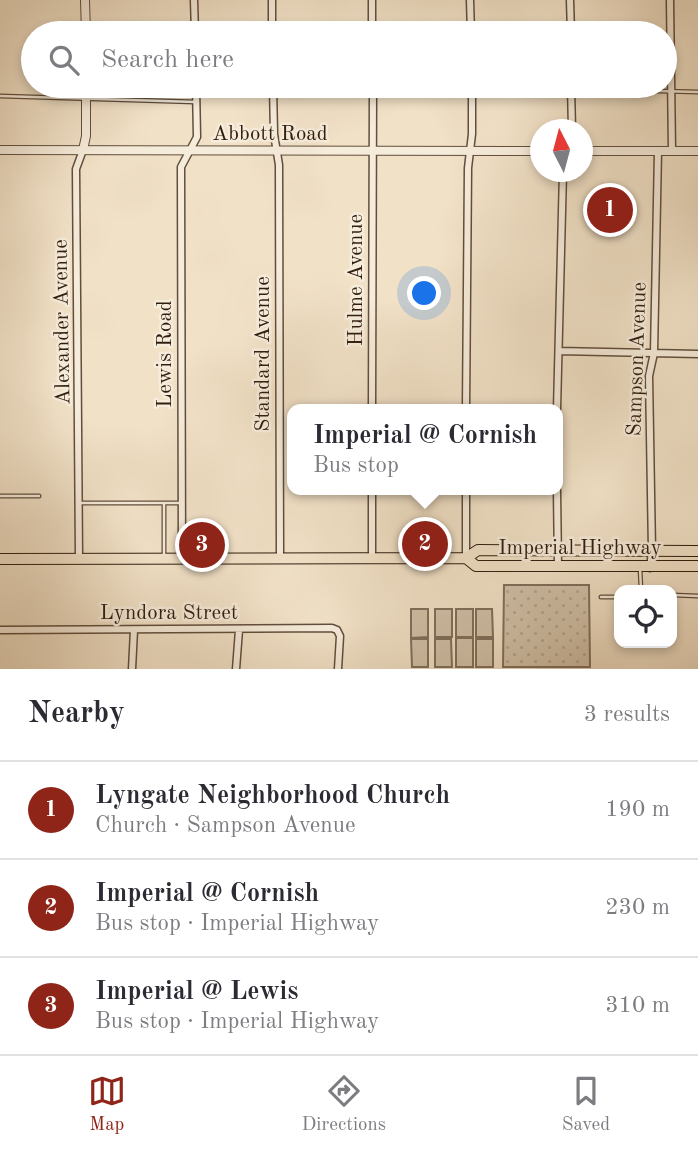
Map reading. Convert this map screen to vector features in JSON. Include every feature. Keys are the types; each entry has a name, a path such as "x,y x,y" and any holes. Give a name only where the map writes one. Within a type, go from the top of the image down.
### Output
{"main road":[{"name":"Imperial Highway","path":"0,559 466,558 478,550 698,551"},
{"name":"Imperial Highway","path":"466,558 476,566 698,566"}],"street":[{"path":"85,0 86,21"},
{"path":"194,0 195,21"},
{"path":"272,0 272,21"},
{"path":"372,0 372,21"},
{"path":"470,0 471,21"},
{"path":"570,0 571,21"},
{"path":"670,0 670,21"},
{"name":"Lewis Road","path":"182,559 181,167 197,137 197,98"},
{"name":"Standard Avenue","path":"273,98 274,134 279,165 280,558"},
{"name":"Hulme Avenue","path":"372,404 373,98"},
{"path":"467,404 468,168 472,98"},
{"path":"572,98 572,119"},
{"path":"672,98 672,151"},
{"name":"Alexander Avenue","path":"79,559 76,169 86,136 86,99"},
{"name":"Abbott Road","path":"0,150 530,151"},
{"path":"593,151 698,151"},
{"name":"Sampson Avenue","path":"645,568 652,551 649,376 654,353 658,151"},
{"path":"557,404 563,182"},
{"path":"559,351 698,354"},
{"path":"372,495 372,558"},
{"path":"466,495 466,558"},
{"path":"557,495 558,567"},
{"name":"Lyndora Street","path":"0,630 337,630 340,644 338,669"},
{"path":"132,669 134,630"},
{"path":"236,669 239,630"}],"lane":[{"path":"677,91 698,92"},
{"path":"0,96 21,97"},
{"path":"57,98 197,102"},
{"path":"0,496 39,496"},
{"path":"78,503 182,503"},
{"path":"164,503 164,559"},
{"path":"642,585 645,568"},
{"path":"677,596 698,596"},
{"path":"601,597 614,597"}],"shaded area":[{"path":"504,585 589,585 590,667 503,667"},
{"path":"411,609 428,609 428,637 411,638"},
{"path":"435,609 452,609 452,637 435,637"},
{"path":"456,609 473,609 473,637 456,637"},
{"path":"476,609 492,609 493,637 476,637"},
{"path":"456,638 473,638 473,667 456,667"},
{"path":"411,639 428,639 428,667 412,667"},
{"path":"435,639 451,639 452,667 435,667"},
{"path":"476,639 493,639 493,667 476,667"}],"place":[{"name":"Lyngate Neighborhood Church","path":"610,210"},
{"name":"Imperial @ Cornish","path":"425,544"},
{"name":"Imperial @ Lewis","path":"202,545"}]}
